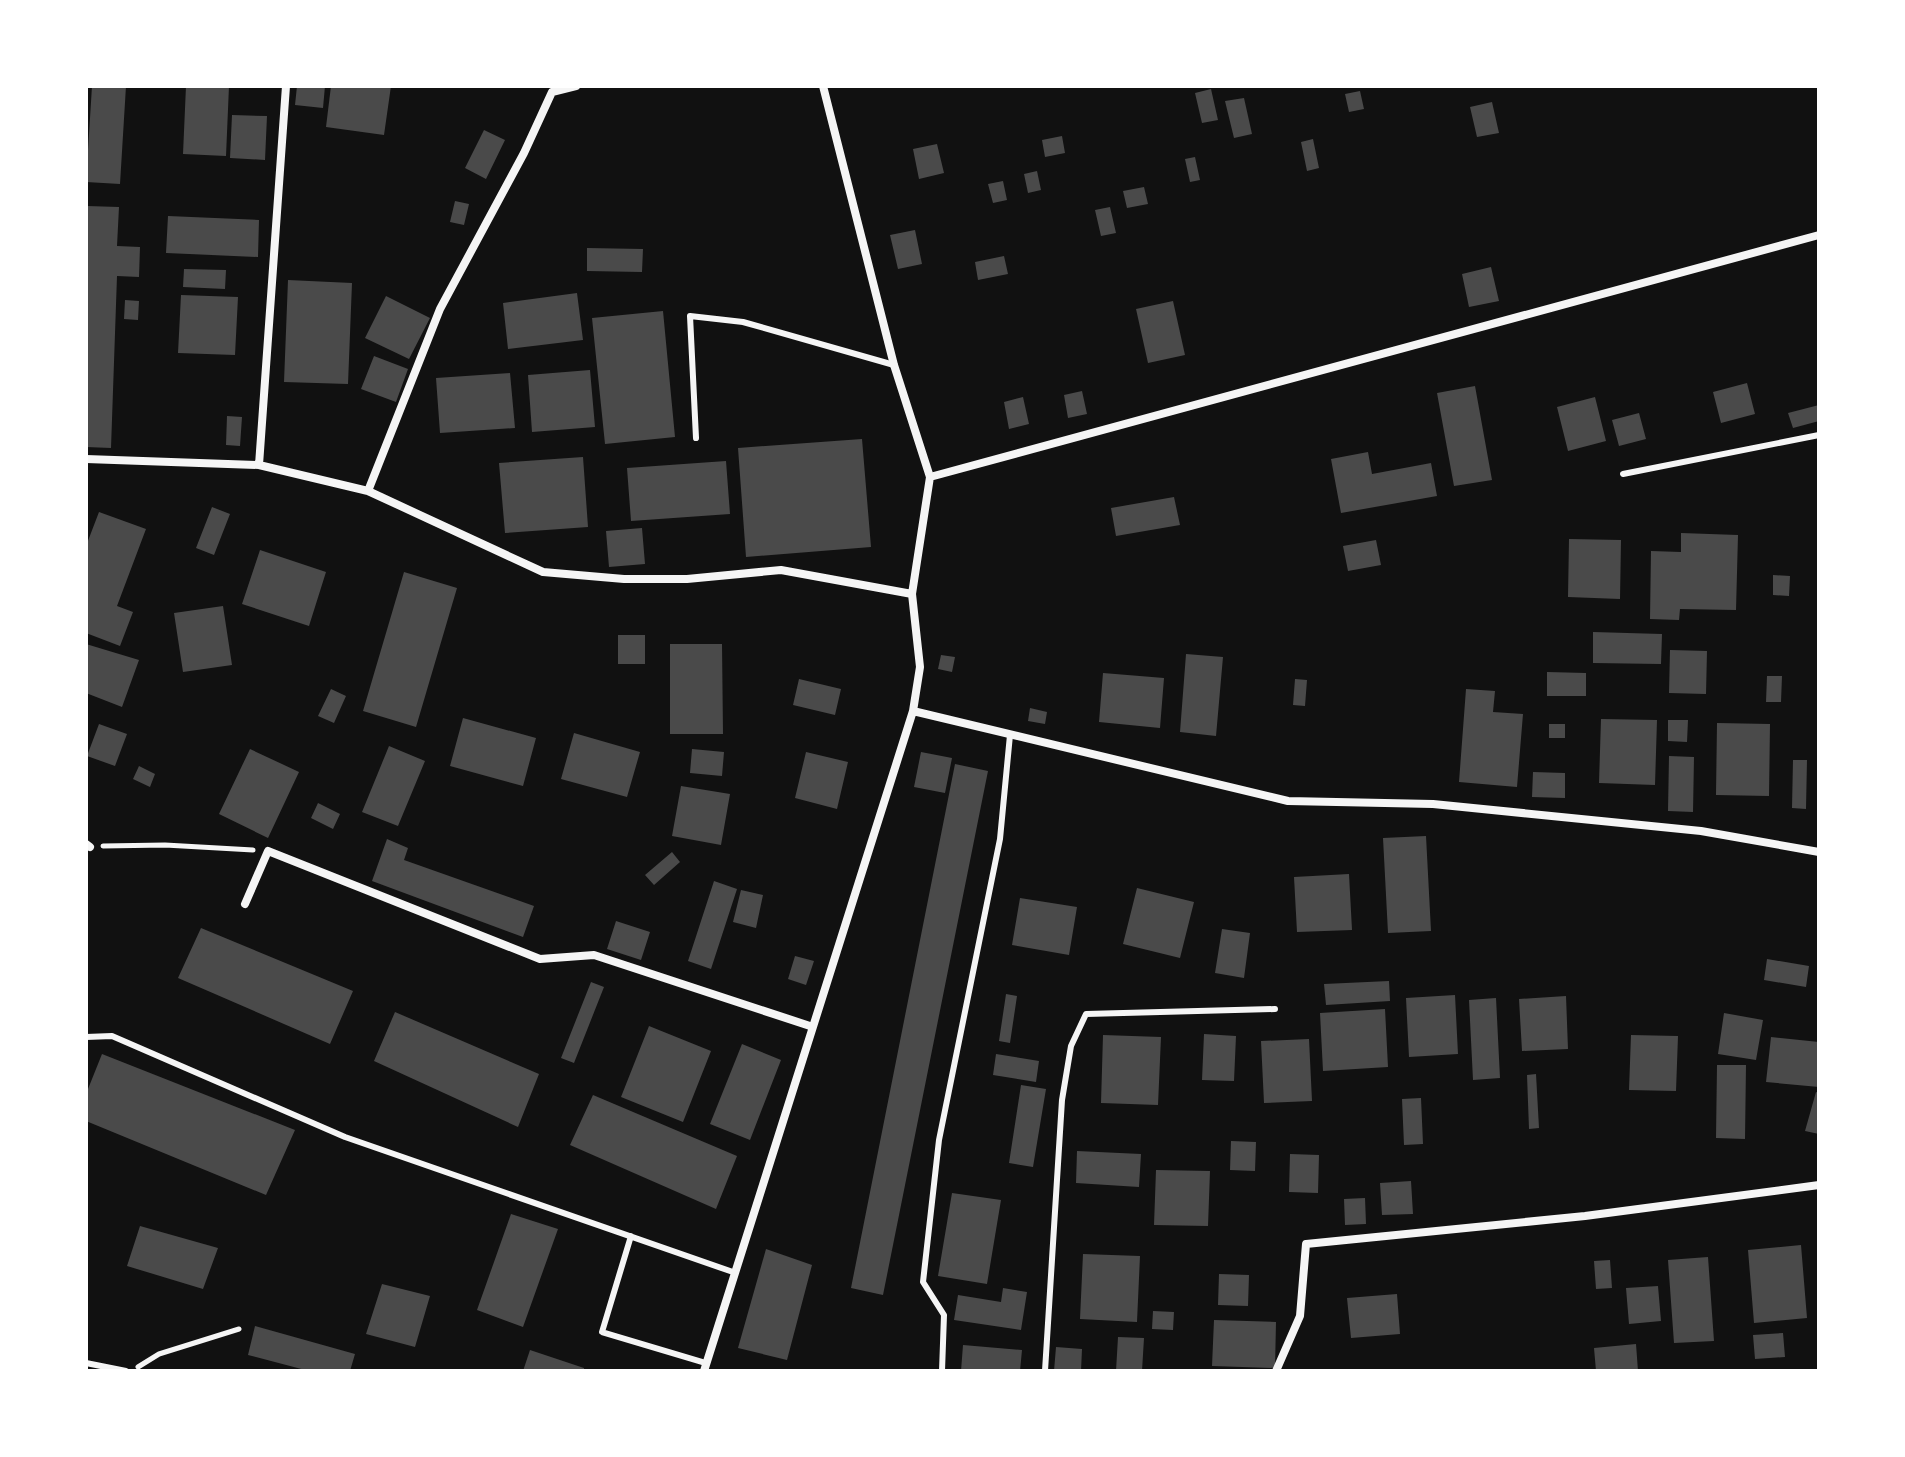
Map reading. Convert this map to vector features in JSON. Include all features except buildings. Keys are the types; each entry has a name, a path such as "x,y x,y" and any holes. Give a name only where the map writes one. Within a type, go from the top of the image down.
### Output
{"street":[{"path":"259,465 286,86"},
{"path":"368,491 440,309 524,153 552,92 576,86"},
{"path":"705,1367 810,1026 913,711 920,667 912,594 930,477 894,365 823,86"},
{"path":"930,477 1819,235"},
{"path":"86,459 259,465 368,491 543,572 624,579 687,579 781,570 912,594"},
{"path":"913,711 1288,801 1433,804 1701,831 1819,852"},
{"path":"245,904 268,851 540,959 594,955 810,1026"},
{"path":"1276,1371 1300,1316 1306,1244 1585,1216 1819,1185"}],"lane":[{"path":"696,438 690,316 743,322 894,365"},
{"path":"1623,474 1819,435"},
{"path":"942,1371 944,1315 923,1282 939,1140 1000,839 1010,735"},
{"path":"1045,1371 1062,1100 1071,1046 1086,1014 1275,1009"},
{"path":"86,1037 112,1036 345,1137 733,1272"},
{"path":"631,1236 602,1332 705,1367"},
{"path":"86,1363 128,1371"}],"path":[{"path":"88,845 165,845 268,851"},
{"path":"128,1371 159,1354 239,1329"}]}
